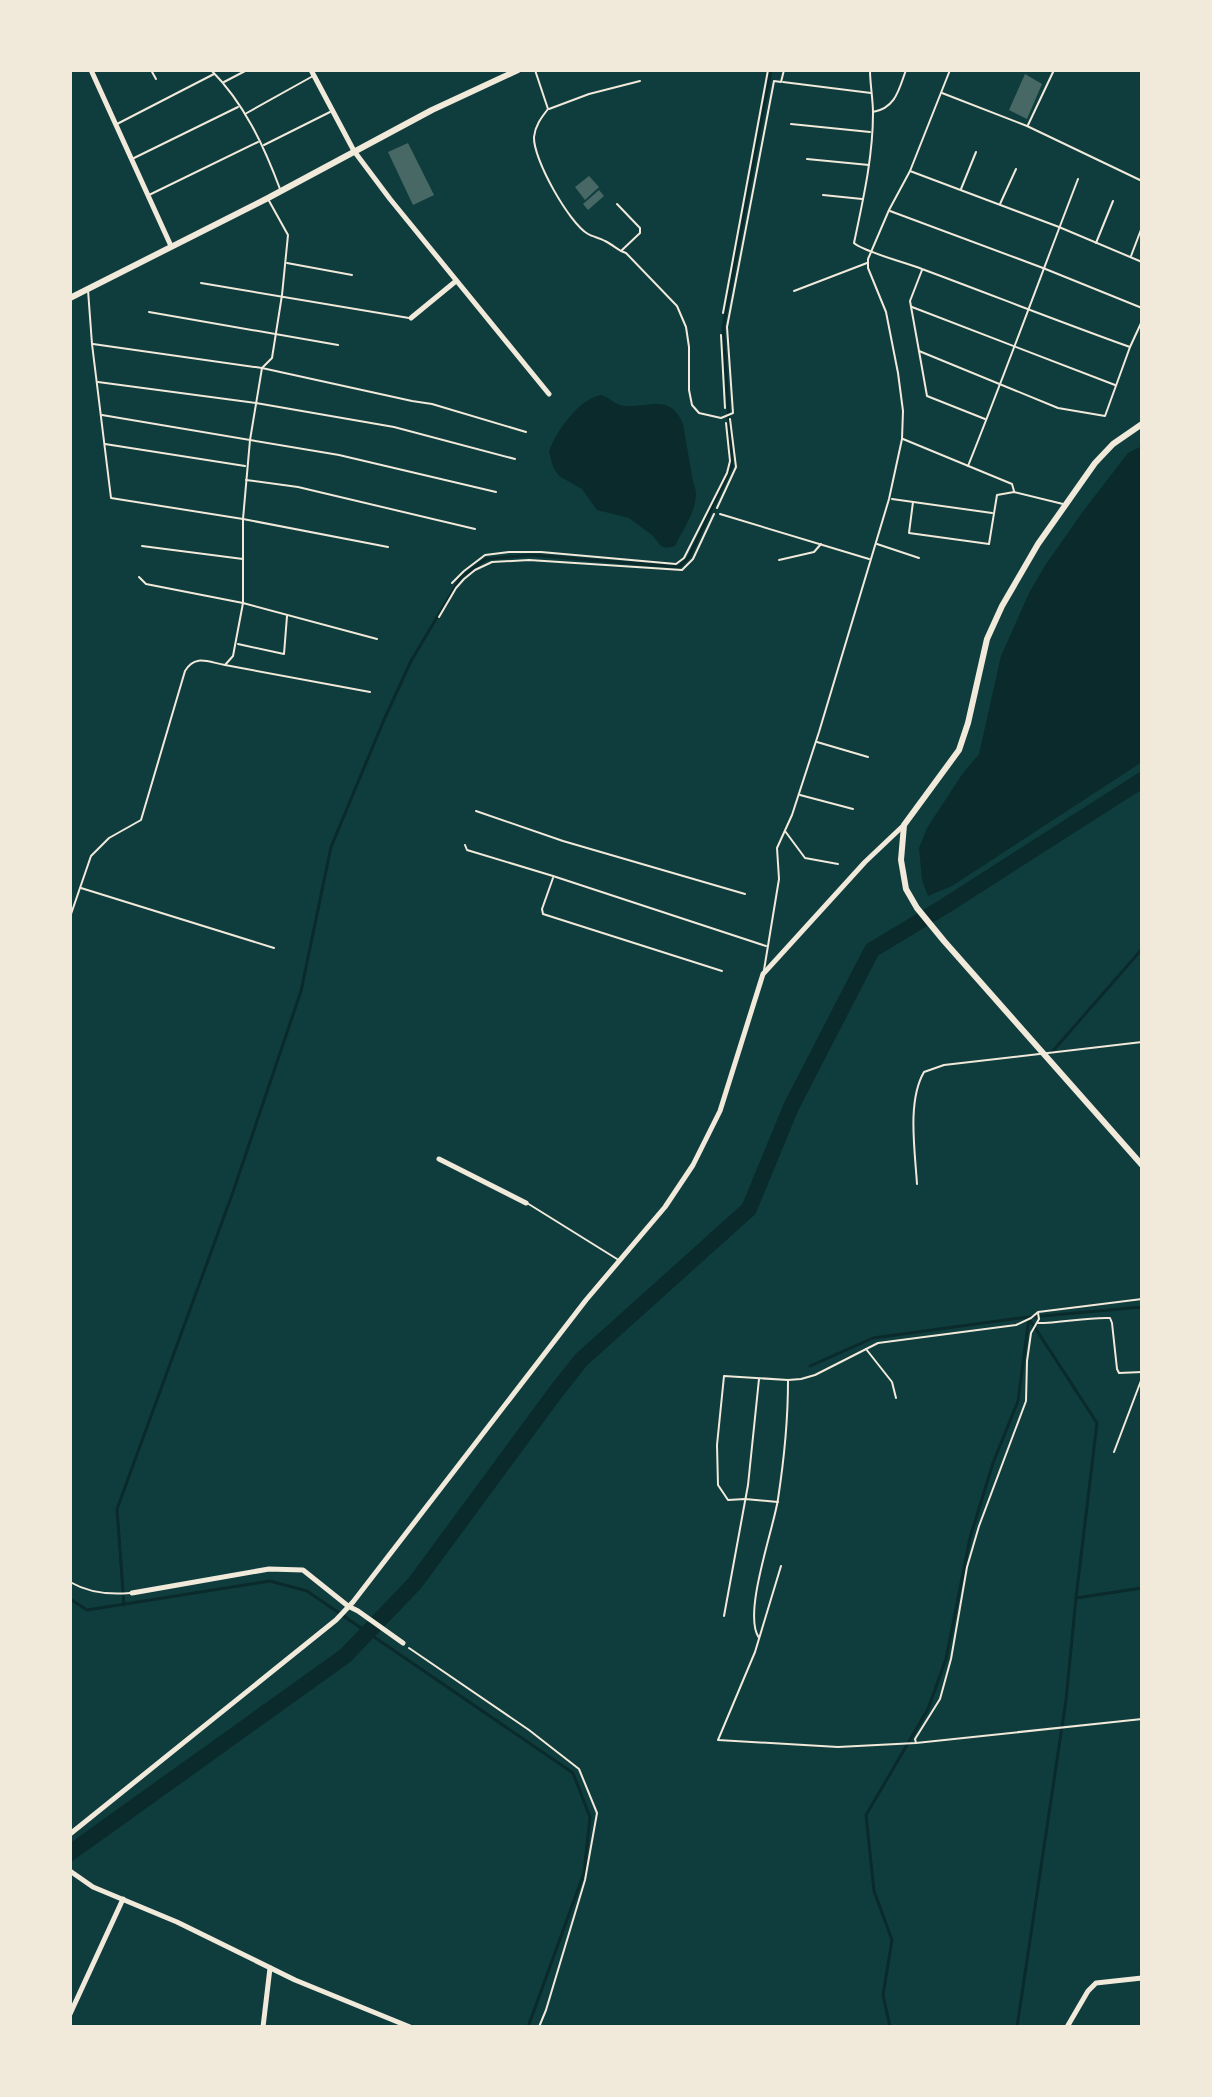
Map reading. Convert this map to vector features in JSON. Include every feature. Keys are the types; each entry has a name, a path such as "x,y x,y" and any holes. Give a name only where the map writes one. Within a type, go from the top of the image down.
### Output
{"main road":[{"path":"70,298 268,198 432,110 518,70"},
{"path":"1142,424 1113,444 1095,463 1038,544 1002,606 987,639 959,750 904,825 901,860 906,889 919,911 1142,1165"}],"street":[{"path":"91,70 171,246"},
{"path":"494,70 498,79"},
{"path":"313,72 354,151 549,394"},
{"path":"411,318 456,281"},
{"path":"70,1834 346,1609 586,1300 665,1207 693,1165 720,1111 763,974 865,862 904,825"},
{"path":"439,1159 526,1203"},
{"path":"132,1593 269,1569 303,1570 346,1609 358,1611 403,1643"},
{"path":"70,1871 93,1887 177,1922 270,1968 410,2027"},
{"path":"70,2014 123,1899"},
{"path":"263,2027 270,1968"},
{"path":"1067,2027 1096,1983 1142,1978"}],"lane":[{"path":"151,70 156,79"},
{"path":"211,70 223,82 261,141 280,190"},
{"path":"223,82 247,70"},
{"path":"535,70 548,109"},
{"path":"781,82 784,70"},
{"path":"870,70 873,112 869,165 854,243 861,249 871,250 1130,347"},
{"path":"873,112 890,106 906,70"},
{"path":"763,974 779,879 777,848 799,795 816,741 889,499 902,439 903,411 898,373 886,312 868,262 889,210 910,171 950,70"},
{"path":"1027,126 1054,70"},
{"path":"244,114 313,72"},
{"path":"116,125 215,74"},
{"path":"640,81 589,94 548,109 537,124 534,139 538,159 551,186 581,228 626,253 677,306 686,327 692,405 699,413 721,418 733,413 727,327 774,81 871,93"},
{"path":"941,93 1027,126 1142,181"},
{"path":"131,159 240,107"},
{"path":"263,146 333,110"},
{"path":"791,124 872,132"},
{"path":"148,195 261,141"},
{"path":"960,190 976,152"},
{"path":"807,159 869,165"},
{"path":"1000,205 1016,169"},
{"path":"910,171 1142,262"},
{"path":"968,466 1078,179"},
{"path":"823,195 864,199"},
{"path":"225,665 233,656 243,603 243,519 250,440 262,368 272,358 288,235 268,198"},
{"path":"1096,244 1113,201"},
{"path":"617,204 640,228 640,233 621,251"},
{"path":"889,210 1142,308"},
{"path":"1131,258 1142,227"},
{"path":"794,291 868,262"},
{"path":"285,263 352,275"},
{"path":"922,269 910,307 927,396 986,420"},
{"path":"201,283 411,318"},
{"path":"87,289 111,498 388,547"},
{"path":"910,307 1117,386"},
{"path":"149,312 338,345"},
{"path":"919,351 1058,408 1105,416 1142,321"},
{"path":"92,344 262,368 432,404 526,432"},
{"path":"96,382 256,403 394,427 515,459"},
{"path":"101,415 339,455 496,492"},
{"path":"902,439 1012,484 1014,492"},
{"path":"104,443 247,466"},
{"path":"246,479 298,487 475,529"},
{"path":"913,502 909,533 989,544 997,495 1014,492 1065,504"},
{"path":"889,499 993,513"},
{"path":"720,514 870,559"},
{"path":"875,543 919,558"},
{"path":"779,560 814,552 821,544"},
{"path":"142,546 243,559"},
{"path":"139,577 146,584 243,603 377,639"},
{"path":"235,644 284,654 287,615"},
{"path":"70,917 91,856 109,838 141,820 190,662 196,660 370,692"},
{"path":"816,741 868,757"},
{"path":"799,795 853,809"},
{"path":"476,811 563,841 745,894"},
{"path":"785,830 805,858 838,864"},
{"path":"465,845 467,850 767,946"},
{"path":"553,876 543,914 722,971"},
{"path":"80,888 274,948"},
{"path":"917,1184 914,1127 918,1082 924,1072 944,1065 1142,1042"},
{"path":"526,1203 620,1260"},
{"path":"778,1502 728,1500 718,1485 717,1445 724,1376 788,1380 815,1375 878,1343 1016,1325 1038,1312 1142,1299"},
{"path":"914,1743 940,1699 951,1659 967,1567 979,1526 1026,1401 1027,1361 1031,1333 1039,1319 1038,1312"},
{"path":"1037,1323 1110,1318 1119,1373 1142,1372"},
{"path":"865,1348 892,1382 896,1398"},
{"path":"724,1616 745,1499 759,1378"},
{"path":"1114,1452 1142,1378"},
{"path":"759,1639 753,1630 754,1614 778,1502 788,1414 788,1380"},
{"path":"781,1566 759,1639 718,1740 838,1747 904,1744 1142,1719"},
{"path":"70,1582 100,1594 132,1593"}],"path":[{"path":"723,315 770,70"},
{"path":"728,315 770,70"},
{"path":"452,583 485,555 509,552 676,564 684,558 727,473 730,461 721,327"},
{"path":"439,617 464,579 492,562 529,560 682,570 693,559 736,467 726,327"},
{"path":"403,1643 529,1730 579,1769 597,1813 585,1880 539,2027"}],"water":[{"path":"601,395 625,406 666,405 678,414 683,424 696,498 675,546 661,546 629,518 597,510 582,489 559,476 553,467 549,452 563,426 585,402"},
{"path":"1142,446 1142,762 952,886 928,896 922,880 919,848 927,828 979,754 1001,656 1029,593 1084,510 1128,453"}],"building":[{"path":"1025,74 1042,84 1027,119 1009,110"},
{"path":"408,143 434,195 413,205 388,152"},
{"path":"589,176 599,187 585,200 575,187"},
{"path":"599,190 604,196 588,210 583,204"}],"waterway":[{"path":"124,1605 117,1509 233,1192 301,991 331,847 411,661 461,577 486,559 531,555 679,567 689,557 732,466 723,328 771,70"},
{"path":"70,1853 345,1656 415,1583 581,1360 749,1209 791,1107 872,950 1142,780"},
{"path":"1052,1052 1142,949"},
{"path":"810,1366 873,1338 1020,1318 1142,1307"},
{"path":"890,2027 883,1995 892,1940 874,1891 866,1815 928,1709 946,1659 970,1538 993,1463 1018,1401 1029,1318"},
{"path":"1017,2027 1066,1700 1097,1423 1030,1320"},
{"path":"70,1599 87,1610 270,1581 307,1591 573,1773 590,1817 584,1873 528,2027"},
{"path":"1076,1598 1142,1588"}]}
